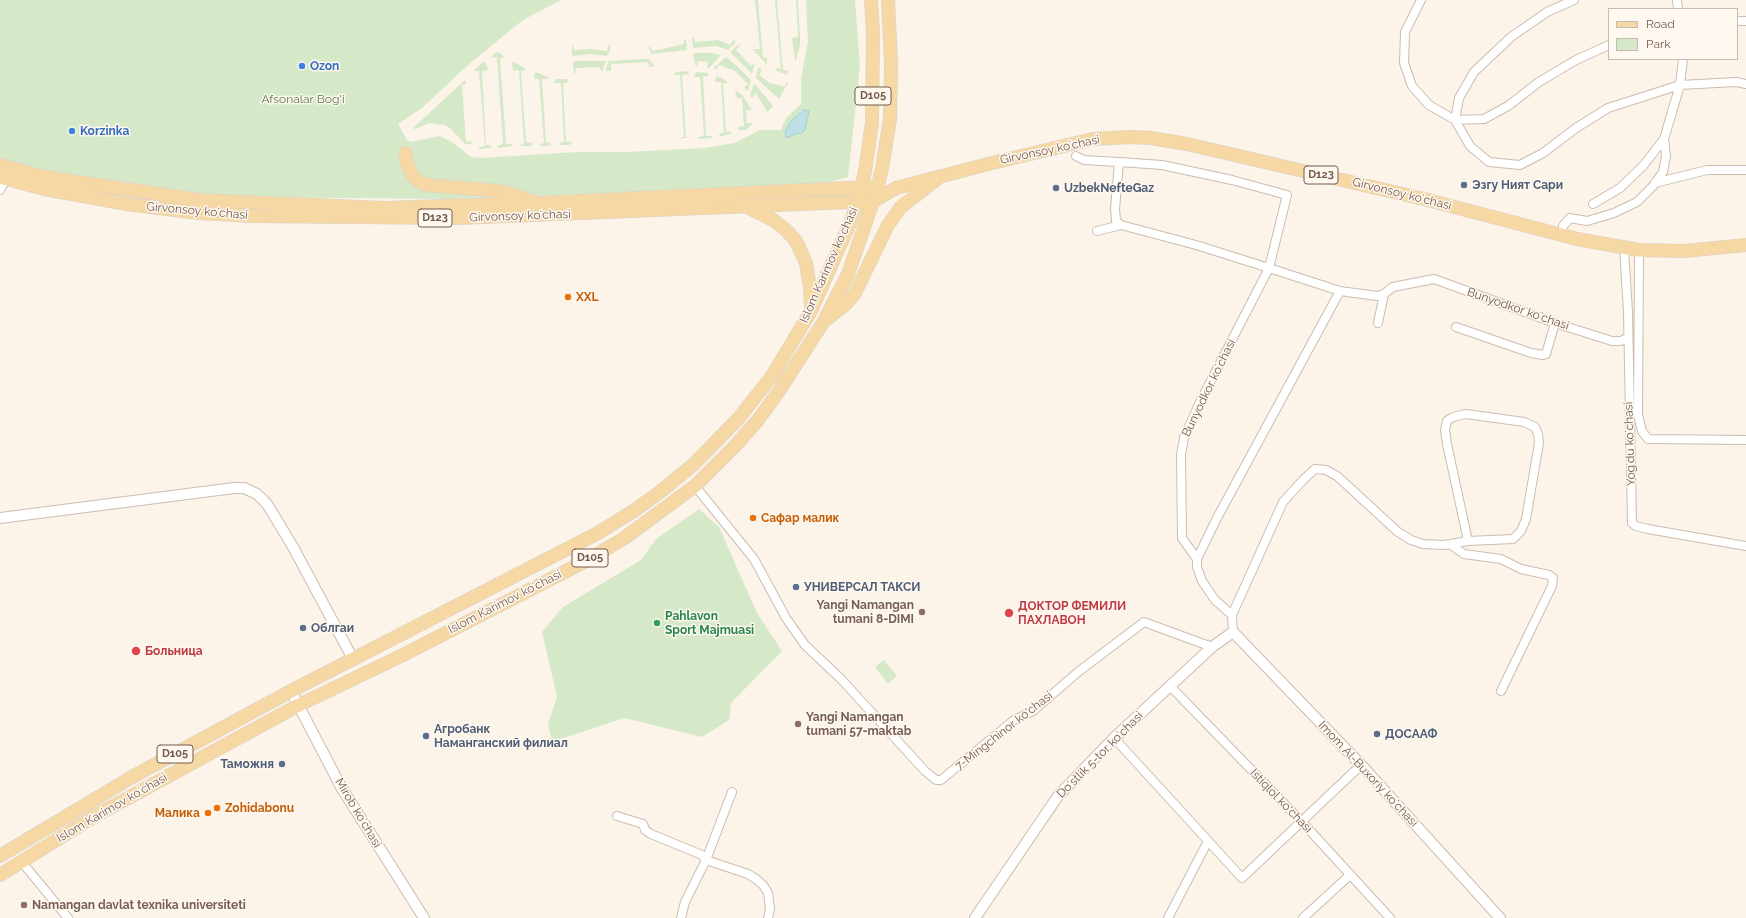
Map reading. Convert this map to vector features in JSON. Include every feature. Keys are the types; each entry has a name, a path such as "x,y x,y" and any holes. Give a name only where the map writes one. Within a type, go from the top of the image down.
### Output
{"main road":[{"name":"Islom Karimov koʻchasi","path":"0,856 132,777 353,659 567,550 618,521 660,492 694,464 738,419 772,376 811,311 845,237 858,202 866,171 872,116 873,39 871,0"},
{"name":"Islom Karimov koʻchasi","path":"0,875 93,817 299,705 403,655 584,562 623,539 695,486 735,446 758,420 795,368 824,321 848,274 874,201 882,168 890,119 891,64 888,0"},
{"name":"Girvonsoy koʻchasi","path":"284,210 458,218 874,201 896,188 1093,139 1113,137 1150,138 1187,144 1424,199 1561,235 1624,248 1639,250 1684,251 1746,245"},
{"path":"405,153 408,167 415,179 426,185 510,193 523,197 536,204"},
{"name":"Girvonsoy koʻchasi","path":"0,165 60,179 199,200 250,210"},
{"path":"824,321 847,303 855,293 888,225 901,207 942,176"},
{"name":"Girvonsoy koʻchasi","path":"2,182 132,205 199,213 250,210 536,204 862,188"},
{"name":"D123","path":"862,188 878,186"},
{"name":"Girvonsoy koʻchasi","path":"878,186 896,188"},
{"path":"748,207 780,225 791,235 800,247 808,271 811,311"},
{"path":"498,584 507,601"}],"street":[{"path":"1421,0 1405,32 1404,63 1412,86 1429,105 1455,120 1470,146 1489,162 1520,165 1543,153 1576,128 1608,108 1680,85 1736,82 1746,84"},
{"path":"1455,120 1459,98 1474,72 1511,37 1547,12 1574,0"},
{"path":"1455,120 1484,119 1508,106 1539,82 1570,64 1608,45"},
{"path":"1593,204 1620,188 1643,166 1664,139 1680,85 1683,60"},
{"path":"1561,235 1563,226 1570,218 1587,221 1614,213 1636,202 1655,183 1663,172 1666,156 1664,139"},
{"name":"Bunyodkor koʻchasi","path":"1076,156 1084,160 1162,165 1232,180 1287,195 1269,268 1201,400 1184,438 1181,455 1182,538 1197,559 1202,582 1215,600 1232,615"},
{"path":"1119,162 1115,209 1116,221 1121,226"},
{"path":"1655,183 1707,170 1746,170"},
{"path":"1097,231 1121,226"},
{"name":"Bunyodkor koʻchasi","path":"1121,226 1196,245 1340,290 1377,296 1384,294 1393,287 1434,279 1555,323 1612,341 1621,341 1627,338"},
{"name":"Yogʻdu koʻchasi","path":"1624,248 1628,312 1627,338 1632,523 1636,526 1648,529 1746,546"},
{"name":"Yogʻdu koʻchasi","path":"1639,250 1638,415 1642,431 1648,439 1654,440 1746,440"},
{"path":"1197,559 1217,518 1340,290"},
{"path":"1378,322 1384,294"},
{"path":"1456,327 1531,353 1544,356 1546,354 1555,323"},
{"path":"1233,632 1232,615 1283,502 1315,469 1326,470 1337,476 1398,532 1411,540 1423,544 1451,545 1468,541 1512,539 1521,531 1526,519 1539,443 1538,434 1535,427 1524,422 1466,414 1453,417 1447,421 1445,430 1447,444 1468,541"},
{"name":"7-Mingchinor ko'chasi","path":"695,486 754,559 786,618 805,644 841,680 925,772 936,780 941,780 1014,720 1033,711 1078,672 1144,622 1212,647"},
{"path":"0,518 234,488 244,488 257,494 267,504 293,547 353,659"},
{"path":"1451,545 1464,554 1500,559 1521,569 1549,575 1553,578 1552,586 1501,691"},
{"name":"Doʻstlik 5-tor koʻchasi","path":"975,918 1058,796 1114,738 1212,647 1233,632"},
{"name":"Imom Al-Buxoriy koʻchasi","path":"1233,632 1361,765 1500,918"},
{"name":"Istiqlol ko‘chasi","path":"1170,686 1302,822 1390,918"},
{"name":"Mirob koʻchasi","path":"292,691 341,787 424,918"},
{"path":"1114,738 1242,878 1361,765"},
{"path":"681,918 685,902 706,860 732,792"},
{"path":"617,816 644,824 645,830 651,834 702,855 706,860 748,874 763,885 768,893 768,918"},
{"path":"1168,918 1208,840"},
{"path":"21,861 68,918"},
{"path":"1304,918 1350,874"}],"green space":[{"name":"Afsonalar Bog'i","path":"0,0 561,0 523,20 469,64 422,108 398,124 407,140 410,142 440,136 452,142 471,157 480,158 577,152 627,152 705,148 735,143 760,130 781,130 786,118 801,104 801,79 808,41 806,0 855,0 860,66 848,177 819,185 452,199 235,197 50,176 0,159"},
{"path":"755,0 758,0 763,57 767,58 767,65 753,49 760,49"},
{"path":"775,0 777,0 783,70 788,71 787,75 775,70 776,68 781,69"},
{"path":"796,0 798,0 800,46 795,61 792,38 798,37"},
{"path":"694,37 695,42 718,40 730,45 734,40 736,42 728,50 716,46 693,48 692,38"},
{"path":"684,40 686,40 687,50 652,54 648,47 650,47 653,51 684,44"},
{"path":"739,44 740,45 736,50 751,66 755,63 752,74 730,52"},
{"path":"572,45 574,50 590,49 607,51 608,45 610,45 610,51 607,56 590,54 574,56 572,55"},
{"path":"498,52 505,57 500,58 506,144 512,144 512,146 499,148 497,146 503,144 497,57 491,58 494,53"},
{"path":"693,53 712,53 721,55 709,68 707,68 708,62 698,61 697,66 695,65"},
{"path":"726,57 751,80 748,91 744,88 748,84 735,71 719,65 716,70 714,68"},
{"path":"649,59 655,66 649,67 648,62 611,64 611,71 605,71 609,61"},
{"path":"484,61 489,70 482,71 486,145 491,145 491,148 481,149 478,148 485,146 479,71 473,71"},
{"path":"573,61 606,61 602,72 599,67 576,68 574,74"},
{"path":"512,62 515,62 527,70 521,71 526,142 532,143 533,144 531,146 519,146 524,143 519,70 513,71"},
{"path":"758,67 762,70 759,75 770,83 785,87 786,82 788,83 779,99 756,78"},
{"path":"687,71 689,74 682,75 686,137 692,137 679,139 684,137 680,75 674,75 676,72"},
{"path":"535,72 548,77 548,79 542,79 546,142 551,143 551,145 540,146 539,144 544,143 539,79 534,79"},
{"path":"696,72 708,73 708,76 703,76 706,136 713,136 711,138 700,139 697,137 704,136 700,77 694,77"},
{"path":"716,76 722,78 728,83 723,83 726,132 730,131 732,133 723,136 719,136 720,133 724,133 721,82 715,82"},
{"path":"556,79 567,79 568,82 563,83 566,142 571,141 572,143 569,145 558,144 564,142 561,83 554,83"},
{"path":"465,80 466,84 462,85 466,142 471,141 472,144 465,144 445,125 429,123 415,129 413,128"},
{"path":"754,83 773,106 767,112 756,93 752,98 750,96"},
{"path":"735,90 742,95 752,110 746,110 747,123 753,123 746,130 739,130 738,127 744,126 742,98 737,98"},
{"name":"Pahlavon Sport Majmuasi","path":"699,509 719,527 757,613 782,651 731,703 729,720 702,737 624,718 552,742 548,724 557,697 542,632 563,607 641,560 656,539"},
{"path":"884,660 897,676 888,684 875,667"}],"water":[{"path":"804,110 809,111 805,130 801,134 798,133 786,138 785,131 792,120"}],"place":[{"name":"Ozon","path":"302,66"},
{"name":"Korzinka","path":"72,131"},
{"name":"Эзгу Ният Сари","path":"1464,185"},
{"name":"UzbekNefteGaz","path":"1056,188"},
{"name":"XXL","path":"568,297"},
{"name":"Сафар малик","path":"753,518"},
{"name":"УНИВЕРСАЛ ТАКСИ","path":"796,587"},
{"name":"Yangi Namangan tumani 8-DIMI","path":"922,612"},
{"name":"ДОКТОР ФЕМИЛИ ПАХЛАВОН","path":"1009,613"},
{"name":"Pahlavon Sport Majmuasi","path":"657,623"},
{"name":"Облгаи","path":"303,628"},
{"name":"Больница","path":"136,651"},
{"name":"Yangi Namangan tumani 57-maktab","path":"798,724"},
{"name":"ДОСААФ","path":"1377,734"},
{"name":"Агробанк Наманганский филиал","path":"426,736"},
{"name":"Таможня","path":"282,764"},
{"name":"Zohidabonu","path":"217,808"},
{"name":"Малика","path":"208,813"},
{"name":"Namangan davlat texnika universiteti","path":"24,905"}]}
